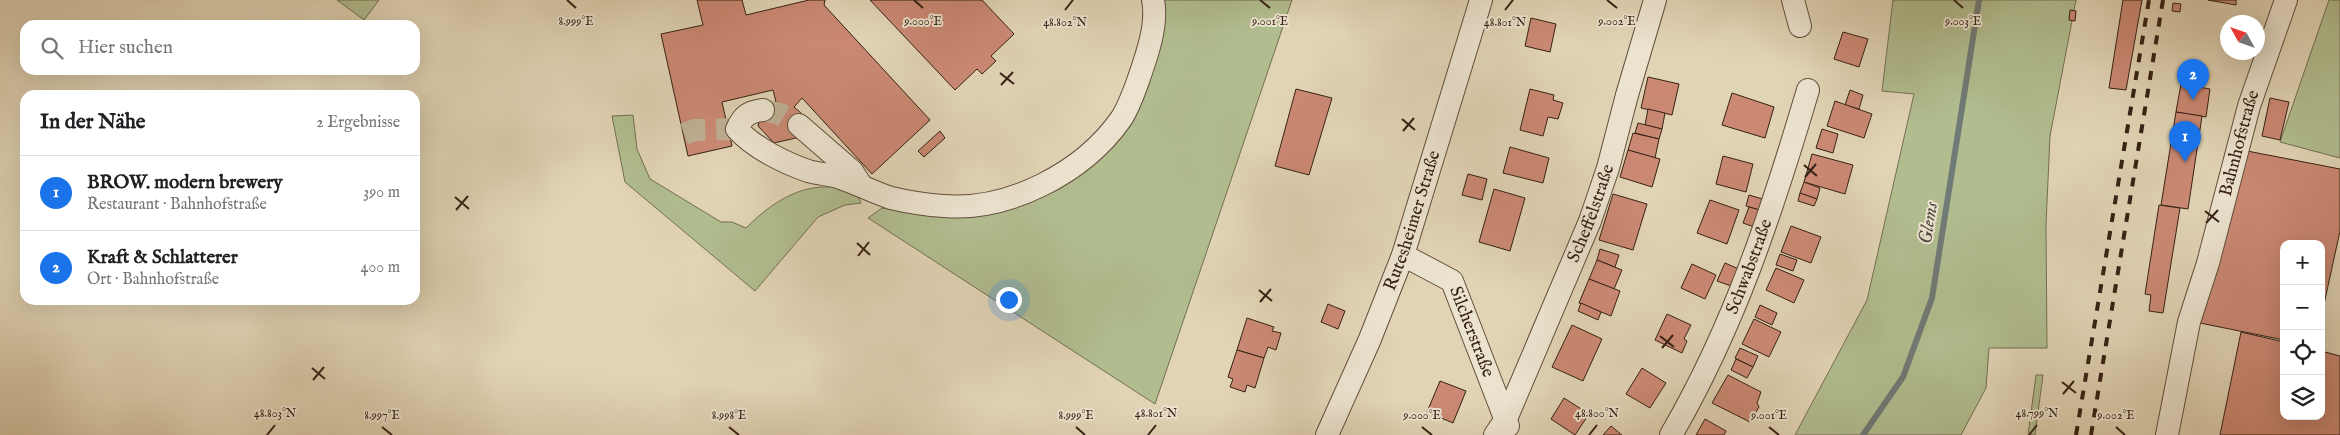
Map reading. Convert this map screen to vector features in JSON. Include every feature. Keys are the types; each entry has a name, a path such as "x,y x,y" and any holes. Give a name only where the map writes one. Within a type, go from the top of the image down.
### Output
{"street":[{"path":"763,110 751,112 742,117 736,129 745,139 808,171 905,200 944,206 974,206 1022,194 1063,172 1102,141 1122,117 1135,89 1146,54 1154,18 1153,0"},
{"name":"Rutesheimer Straße","path":"1327,435 1370,339 1402,255 1481,0"},
{"name":"Scheffelstraße","path":"1503,430 1590,221 1608,168 1627,95 1656,0"},
{"path":"1793,0 1800,26"},
{"name":"Bahnhofstraße","path":"2166,432 2189,322 2210,264 2249,106 2286,0"},
{"name":"Schwabstraße","path":"1671,435 1731,319 1766,225 1808,90"},
{"path":"799,124 852,171 862,186"},
{"name":"Silcherstraße","path":"1402,255 1428,266 1452,281 1503,430"}],"green space":[{"path":"337,0 379,0 364,20"},
{"path":"1162,0 1292,0 1155,404 868,218 882,208 964,217 1105,150"},
{"path":"1893,0 2076,0 2050,136 2046,225 2047,348 1989,348 1986,388 1961,435 1795,435 1867,300 1914,94 1882,91"},
{"path":"2329,0 2340,0 2340,158 2280,142"},
{"path":"633,115 637,149 650,179 721,222 732,222 746,228 770,207 783,199 811,188 841,188 857,193 861,203 845,205 818,217 755,291 625,182 612,116"},
{"path":"2036,375 2043,375 2035,435 2028,435"}],"building":[{"path":"697,0 742,0 746,15 809,0 825,0 824,5 930,120 872,174 802,98 794,107 802,114 796,138 774,143 758,126 764,104 776,102 773,90 722,102 732,146 688,156 661,34 703,25"},
{"path":"870,0 982,0 1014,34 991,56 996,61 982,74 977,69 955,90"},
{"path":"2123,0 2142,0 2126,90 2109,88"},
{"path":"2208,0 2236,0 2236,5"},
{"path":"2173,3 2181,4 2180,12 2172,11"},
{"path":"2070,10 2076,11 2075,21 2069,20"},
{"path":"1531,18 1556,24 1550,52 1525,46"},
{"path":"1843,32 1868,39 1859,67 1834,59"},
{"path":"1648,77 1679,84 1672,115 1641,108"},
{"path":"2181,84 2210,89 2206,117 2176,112"},
{"path":"1296,89 1332,98 1309,175 1275,166"},
{"path":"1530,89 1554,95 1553,100 1563,103 1558,119 1548,117 1543,136 1520,130"},
{"path":"1850,90 1863,95 1859,109 1845,105"},
{"path":"1732,93 1774,107 1765,138 1722,125"},
{"path":"2270,98 2289,102 2280,140 2262,136"},
{"path":"1835,101 1872,114 1864,138 1827,126"},
{"path":"1648,109 1665,113 1662,129 1645,125"},
{"path":"2176,112 2202,116 2188,209 2161,205"},
{"path":"1638,123 1662,129 1659,139 1635,133"},
{"path":"1822,129 1838,134 1833,153 1816,148"},
{"path":"940,131 945,138 924,157 918,151"},
{"path":"1633,133 1659,139 1655,158 1628,150"},
{"path":"1510,147 1549,158 1543,183 1503,173"},
{"path":"1628,150 1660,159 1652,187 1620,177"},
{"path":"2242,150 2340,169 2340,231 2325,300 2325,240 2280,240 2280,339 2200,323"},
{"path":"1812,154 1853,165 1845,194 1804,182"},
{"path":"1723,156 1753,164 1746,192 1716,184"},
{"path":"1468,174 1487,179 1482,200 1462,195"},
{"path":"1804,182 1820,188 1817,199 1800,193"},
{"path":"1494,189 1525,198 1510,251 1479,242"},
{"path":"1800,193 1817,199 1814,206 1798,201"},
{"path":"1613,194 1647,204 1633,250 1599,240"},
{"path":"1749,195 1766,200 1763,211 1746,206"},
{"path":"1710,200 1739,210 1727,244 1697,233"},
{"path":"2159,205 2180,208 2163,313 2149,311 2151,295 2145,294"},
{"path":"1749,207 1763,211 1757,228 1743,223"},
{"path":"1791,226 1821,237 1811,263 1781,252"},
{"path":"1600,249 1619,255 1615,267 1597,260"},
{"path":"1780,254 1797,260 1793,271 1776,265"},
{"path":"1597,260 1622,270 1614,289 1589,279"},
{"path":"1725,263 1741,270 1734,287 1717,281"},
{"path":"1692,264 1716,275 1705,299 1681,288"},
{"path":"1776,268 1804,280 1794,303 1766,290"},
{"path":"1589,279 1620,291 1611,316 1579,303"},
{"path":"1581,303 1601,312 1598,320 1578,311"},
{"path":"1328,304 1345,311 1338,329 1321,322"},
{"path":"1760,305 1777,313 1772,325 1755,317"},
{"path":"1667,314 1691,325 1684,339 1687,341 1682,353 1655,340"},
{"path":"1247,318 1274,327 1272,331 1281,333 1276,350 1268,347 1264,358 1237,350"},
{"path":"1754,319 1781,332 1769,357 1742,344"},
{"path":"1572,325 1602,339 1583,381 1552,367"},
{"path":"2241,332 2280,341 2280,420 2325,420 2325,352 2340,356 2340,435 2220,435"},
{"path":"1740,348 1758,356 1753,367 1735,358"},
{"path":"1237,350 1264,358 1255,388 1247,385 1245,392 1230,387 1233,379 1228,377"},
{"path":"1736,359 1753,367 1747,378 1731,370"},
{"path":"1642,368 1666,383 1650,408 1626,394"},
{"path":"1728,375 1761,392 1757,403 1759,407 1750,422 1712,403"},
{"path":"1440,381 1466,391 1453,423 1427,412"},
{"path":"1564,398 1589,414 1575,435 1551,419"},
{"path":"1705,419 1726,431 1724,435 1696,435"},
{"path":"1611,426 1622,435 1603,435"}],"waterway":[{"name":"Glems","path":"1863,435 1903,377 1932,298 1979,0"}],"tunnel":[{"path":"763,110 780,114 799,125"},
{"path":"684,134 695,130 737,129"}],"railway":[{"path":"2076,435 2149,0"},
{"path":"2091,435 2163,0"}],"place":[{"name":"Kraft & Schlatterer","path":"2193,100"},
{"name":"BROW. modern brewery","path":"2185,162"}]}
